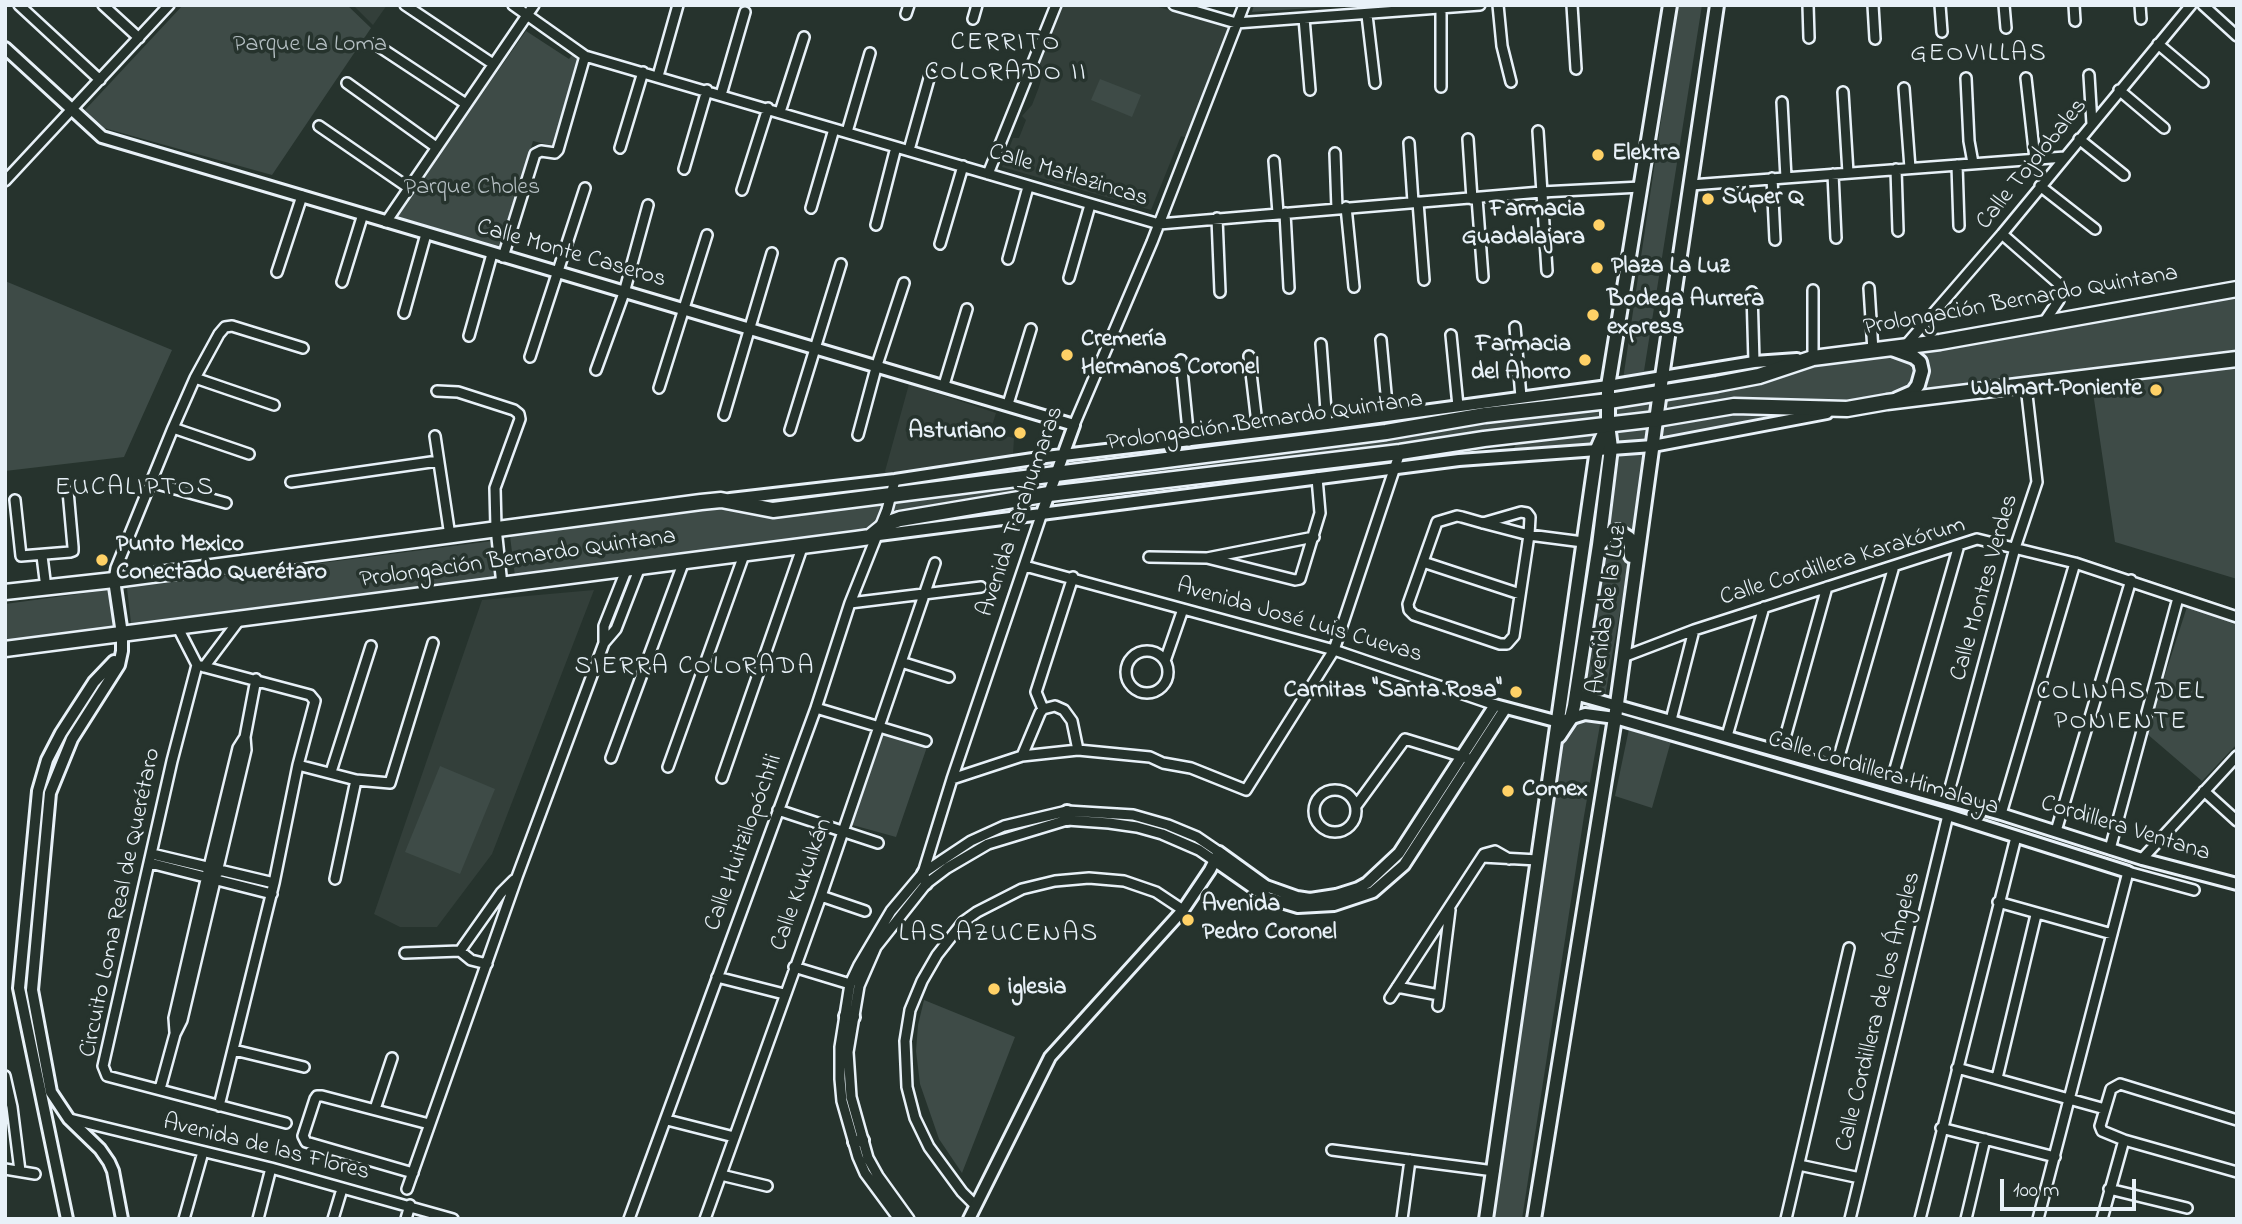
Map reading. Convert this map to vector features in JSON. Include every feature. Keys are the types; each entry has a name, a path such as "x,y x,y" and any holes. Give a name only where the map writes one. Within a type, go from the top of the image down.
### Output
{"main road":[{"name":"Avenida de la Luz","path":"1486,1219 1556,739 1576,694 1599,545 1611,448 1608,386 1670,5"},
{"name":"Avenida de la Luz","path":"1534,1219 1616,711 1717,5"},
{"name":"Prolongación Bernardo Quintana","path":"5,592 721,500 773,510 1386,432 1485,415 1660,393 1759,376 1813,358 1898,348 2237,289"},
{"path":"1887,402 1913,392 1923,371 1920,362 1898,348"},
{"name":"Prolongación Bernardo Quintana","path":"5,649 803,545 875,534 900,519 1049,494 1399,452 1734,407 1847,409 2237,359"},
{"name":"Avenida de la Luz","path":"1565,720 1583,542 1597,449 1608,424"},
{"path":"1599,545 1609,534 1618,531 1625,534 1631,542 1623,612 1627,632"}],"street":[{"path":"19,5 100,80"},
{"path":"103,5 139,38"},
{"path":"5,181 169,5"},
{"path":"405,5 493,64"},
{"name":"Calle Matlazincas","path":"513,5 584,56 1159,225 1541,192 1641,187"},
{"path":"386,222 534,5"},
{"path":"658,76 678,5"},
{"path":"973,19 978,5"},
{"path":"988,173 1056,5"},
{"path":"1174,5 1236,23 1480,5"},
{"name":"Avenida Tarahumaras","path":"925,878 952,779 1056,473 1159,225 1244,5"},
{"path":"1497,5 1502,46 1511,82"},
{"path":"1572,5 1576,69"},
{"path":"1808,5 1809,38"},
{"path":"1873,5 1875,39"},
{"path":"1940,5 1942,32"},
{"path":"2004,5 2006,28"},
{"path":"2074,5 2075,21"},
{"path":"2140,5 2141,19"},
{"name":"Calle Tojolobales","path":"1898,348 2002,234 2191,5"},
{"path":"2203,5 2237,36"},
{"path":"1441,7 1441,87"},
{"path":"721,95 745,12"},
{"path":"1367,15 1375,83"},
{"path":"1304,18 1310,90"},
{"path":"780,112 804,37"},
{"path":"375,44 466,104"},
{"path":"2158,44 2203,82"},
{"name":"Calle Monte Caseros","path":"5,48 102,137 1074,425"},
{"path":"847,132 870,53"},
{"path":"469,336 535,154 541,151 555,153 558,150 584,56"},
{"path":"620,148 643,72"},
{"path":"909,150 930,75"},
{"path":"2089,75 2092,124"},
{"path":"1966,78 1969,141 1973,163"},
{"path":"2026,78 2035,159"},
{"path":"347,83 436,147"},
{"path":"1904,88 1910,167"},
{"path":"684,170 707,90"},
{"path":"2119,90 2164,128"},
{"path":"1843,92 1848,173"},
{"path":"1782,102 1786,178"},
{"path":"742,190 768,108"},
{"path":"319,126 409,188"},
{"path":"811,208 834,129"},
{"path":"1538,131 1547,271"},
{"path":"1468,139 1483,277"},
{"path":"2079,139 2124,175"},
{"path":"1409,143 1424,280"},
{"path":"876,225 896,146"},
{"path":"1335,153 1354,287"},
{"path":"1691,185 2064,157"},
{"path":"1274,161 1289,288"},
{"path":"1957,165 1959,226"},
{"path":"940,244 963,166"},
{"path":"1896,169 1898,231"},
{"path":"1833,174 1836,238"},
{"path":"1772,178 1775,240"},
{"path":"2040,186 2095,229"},
{"path":"1007,260 1028,187"},
{"path":"530,357 560,272 585,188"},
{"path":"277,271 302,196"},
{"path":"596,370 624,293 648,205"},
{"path":"1069,278 1090,205"},
{"path":"342,282 363,214"},
{"path":"1217,218 1220,292"},
{"path":"404,313 426,234"},
{"path":"2002,234 2058,283 2059,300 2043,324"},
{"path":"659,388 707,235"},
{"path":"723,415 772,253"},
{"path":"790,430 841,264"},
{"path":"858,435 876,368 904,283"},
{"path":"1870,288 1873,351"},
{"path":"1813,290 1813,358"},
{"path":"1752,292 1754,362"},
{"path":"944,385 967,309"},
{"path":"122,1219 109,1162 100,1149 69,1119 51,1092 33,990 50,793 72,739 119,665 122,634 114,580 116,568 195,378 225,327 232,326 303,348"},
{"path":"1515,327 1521,397"},
{"path":"1008,404 1031,329"},
{"path":"1451,335 1458,406"},
{"path":"1381,340 1388,415"},
{"path":"1321,344 1327,424"},
{"path":"1250,356 1258,432"},
{"name":"Prolongación Bernardo Quintana","path":"721,500 1327,424 1608,386 1754,362 1813,358"},
{"path":"1181,360 1189,441"},
{"path":"195,378 274,405"},
{"name":"Calle Montes Verdes","path":"1947,799 2015,548 2037,482 2026,386"},
{"path":"437,391 458,392 519,414 520,419 495,488 502,585"},
{"name":"Prolongación Bernardo Quintana","path":"875,534 1395,468 1653,446 1847,409"},
{"path":"173,428 249,454"},
{"path":"435,436 450,536"},
{"path":"952,779 1023,755 1078,750 1150,757 1163,763 1191,768 1245,790 1334,650 1399,452"},
{"path":"291,482 438,461"},
{"path":"1207,558 1297,580 1303,574 1320,513 1317,478"},
{"name":"Calle Huitzilopóchtli","path":"629,1219 816,708 850,603 895,480"},
{"path":"150,482 226,503"},
{"path":"15,500 19,553 24,558 73,551 68,491"},
{"path":"1483,523 1521,512 1530,517 1529,535 1514,636 1507,644 1500,644 1411,613 1408,604 1437,522 1457,516 1483,523 1529,535 1583,542"},
{"path":"1149,558 1207,558 1314,537"},
{"name":"Calle Cordillera Karakórum","path":"1623,657 1694,630 1977,539 2131,580 2237,617"},
{"path":"722,778 803,545"},
{"path":"1891,783 1959,545"},
{"path":"668,767 745,552"},
{"path":"42,556 47,588"},
{"path":"611,758 684,561"},
{"path":"1423,562 1520,593"},
{"name":"Calle Kukulkán","path":"705,1219 844,831 935,563"},
{"path":"2001,814 2075,564"},
{"name":"Avenida José Luis Cuevas","path":"1025,566 1334,650 1500,707 1565,720"},
{"path":"1836,767 1894,566"},
{"path":"407,1189 517,877 604,643 604,626 634,568"},
{"path":"1043,709 1036,692 1073,577"},
{"path":"2056,831 2131,580"},
{"path":"850,603 981,587"},
{"path":"1782,752 1827,587"},
{"path":"2110,849 2178,598"},
{"path":"1727,736 1764,607"},
{"path":"1166,661 1148,650 1135,654 1126,666 1127,680 1131,686 1143,693 1157,691 1166,681 1166,661 1183,609"},
{"name":"Circuito Loma Real de Querétaro","path":"240,619 200,666 151,858 103,1066 107,1076 286,1123"},
{"path":"177,626 200,666 256,679 314,697 315,701 298,765 275,883 219,1106"},
{"path":"1671,720 1694,630"},
{"path":"298,765 356,780 390,783 433,643"},
{"path":"331,772 371,646"},
{"path":"68,1219 19,988 30,870 38,791 47,760 94,682 122,650"},
{"path":"901,662 949,677"},
{"path":"160,1089 175,1034 174,1018 246,750 245,737 256,679"},
{"name":"Calle Cordillera Himalaya","path":"1576,694 1616,711 2127,872 2194,890"},
{"path":"1023,755 1032,727 1043,709 1055,706 1070,716 1076,729 1078,750"},
{"path":"849,1016 850,984 868,945 891,911 925,878 988,844 1067,816 1133,815 1168,825 1197,837 1217,856 1270,888 1311,903 1336,895 1359,892 1399,853 1500,707"},
{"path":"816,708 926,741"},
{"name":"Calle Cordillera Himalaya","path":"1565,720 1585,714 1616,711 1671,720 2001,814"},
{"path":"1356,806 1349,795 1330,790 1315,803 1314,816 1324,830 1338,833 1346,830 1356,815 1356,806 1405,739 1467,758"},
{"path":"2142,859 2237,756"},
{"path":"335,879 356,780"},
{"path":"2204,790 2237,821"},
{"path":"778,810 878,843"},
{"name":"Cordillera Ventana","path":"2001,814 2142,859 2237,884"},
{"name":"Calle Cordillera de los Ángeles","path":"1850,1219 1948,815"},
{"path":"1920,1219 2015,837"},
{"path":"969,1219 1050,1057 1183,909 1217,856"},
{"path":"151,858 214,868 275,883"},
{"path":"151,858 211,879 272,894"},
{"path":"1390,998 1482,858 1538,860"},
{"path":"30,870 43,871"},
{"path":"2038,1219 2127,872"},
{"path":"460,951 501,893 517,877"},
{"path":"909,1219 878,1176 858,1141 842,1101 841,1048 859,986 876,947 925,878"},
{"path":"975,1205 962,1192 929,1147 915,1118 907,1087 905,1041 911,1010 922,981 937,955 963,922 977,912 1022,889 1055,881 1089,878 1124,881 1156,892 1183,909"},
{"path":"821,896 865,911"},
{"path":"1998,902 2036,915 2112,934"},
{"path":"1438,1006 1451,905"},
{"path":"1997,1079 2036,915"},
{"path":"1786,1219 1849,948"},
{"path":"405,953 460,951 471,960 487,964"},
{"path":"794,967 850,984"},
{"path":"717,978 784,994"},
{"path":"1398,987 1439,995"},
{"path":"234,1050 304,1067"},
{"path":"375,1109 392,1058"},
{"path":"1957,1068 2105,1109"},
{"path":"5,1076 20,1171"},
{"path":"2237,1119 2120,1084 2112,1089 2100,1123 2101,1129 2124,1140 2237,1172"},
{"path":"413,1173 303,1139 317,1096 429,1124"},
{"path":"48,1121 69,1119"},
{"name":"Avenida de las Flores","path":"69,1119 271,1168 453,1219"},
{"path":"667,1120 734,1137"},
{"path":"1941,1128 2055,1157"},
{"path":"1966,1219 1985,1139"},
{"path":"2102,1219 2124,1140"},
{"path":"858,1141 865,1173 899,1219"},
{"path":"1332,1150 1494,1171"},
{"path":"184,1219 203,1152"},
{"path":"1402,1219 1410,1160"},
{"path":"1799,1165 1860,1178"},
{"path":"258,1219 271,1168"},
{"path":"5,1169 35,1174"},
{"path":"721,1175 767,1186"},
{"path":"333,1219 342,1189"},
{"path":"2109,1189 2187,1208"},
{"path":"407,1219 410,1205"}],"shaded area":[{"path":"353,5 387,5 373,25"},
{"path":"1063,5 1152,5 1229,28 1187,138 1181,136 1151,210 1002,167 1013,138 1019,138 1026,120 1022,116 1032,105 1039,87 1042,76 1036,74"},
{"path":"909,384 996,413 990,432 1014,438 1013,455 884,475"},
{"path":"594,590 492,854 437,927 400,927 374,914 482,600"}],"green space":[{"name":"Parque La Loma","path":"183,5 347,5 371,28 272,175 104,128 85,110"},
{"path":"1254,5 1357,5 1252,12"},
{"path":"1678,5 1702,5 1644,371 2001,336 2237,297 2237,579 2115,542 2090,372 1969,386 1648,451 1584,816 1522,1219 1490,1219 1561,743 1580,715 1620,452 1514,448 1519,438 1468,439 1265,460 870,530 515,576 510,536 713,508 783,516 1620,400"},
{"name":"Parque Choles","path":"526,31 569,59 572,55 581,57 554,146 533,141 502,247 396,216"},
{"path":"1100,79 1141,95 1132,117 1091,100"},
{"path":"5,281 172,350 124,457 5,471"},
{"path":"492,541 497,577 131,623 127,588"},
{"path":"108,590 115,629 5,643 5,604"},
{"path":"2187,607 2237,620 2237,744 2202,781 2146,733"},
{"path":"1629,729 1671,741 1652,808 1615,796"},
{"path":"881,731 928,744 896,837 849,824"},
{"path":"440,766 495,789 460,874 405,852"},
{"path":"924,1000 1015,1037 962,1173 939,1139 920,1084 916,1051"}],"place":[{"name":"Elektra","path":"1598,155"},
{"name":"Súper Q","path":"1708,199"},
{"name":"Farmacia Guadalajara","path":"1599,225"},
{"name":"Plaza La Luz","path":"1597,268"},
{"name":"Bodega Aurrera express","path":"1593,315"},
{"name":"Cremería Hermanos Coronel","path":"1067,355"},
{"name":"Farmacia del Ahorro","path":"1585,360"},
{"name":"Walmart Poniente","path":"2156,390"},
{"name":"Asturiano","path":"1020,433"},
{"name":"Punto Mexico Conectado Querétaro","path":"102,560"},
{"name":"Carnitas \"Santa Rosa\"","path":"1516,692"},
{"name":"Comex","path":"1508,791"},
{"name":"Avenida Pedro Coronel","path":"1188,920"},
{"name":"iglesia","path":"994,989"}],"district":[{"name":"GEOVILLAS","path":"1979,56"},
{"name":"CERRITO COLORADO II","path":"1006,60"},
{"name":"EUCALIPTOS","path":"135,490"},
{"name":"SIERRA COLORADA","path":"695,669"},
{"name":"COLINAS DEL PONIENTE","path":"2121,709"},
{"name":"LAS AZUCENAS","path":"999,936"}]}
